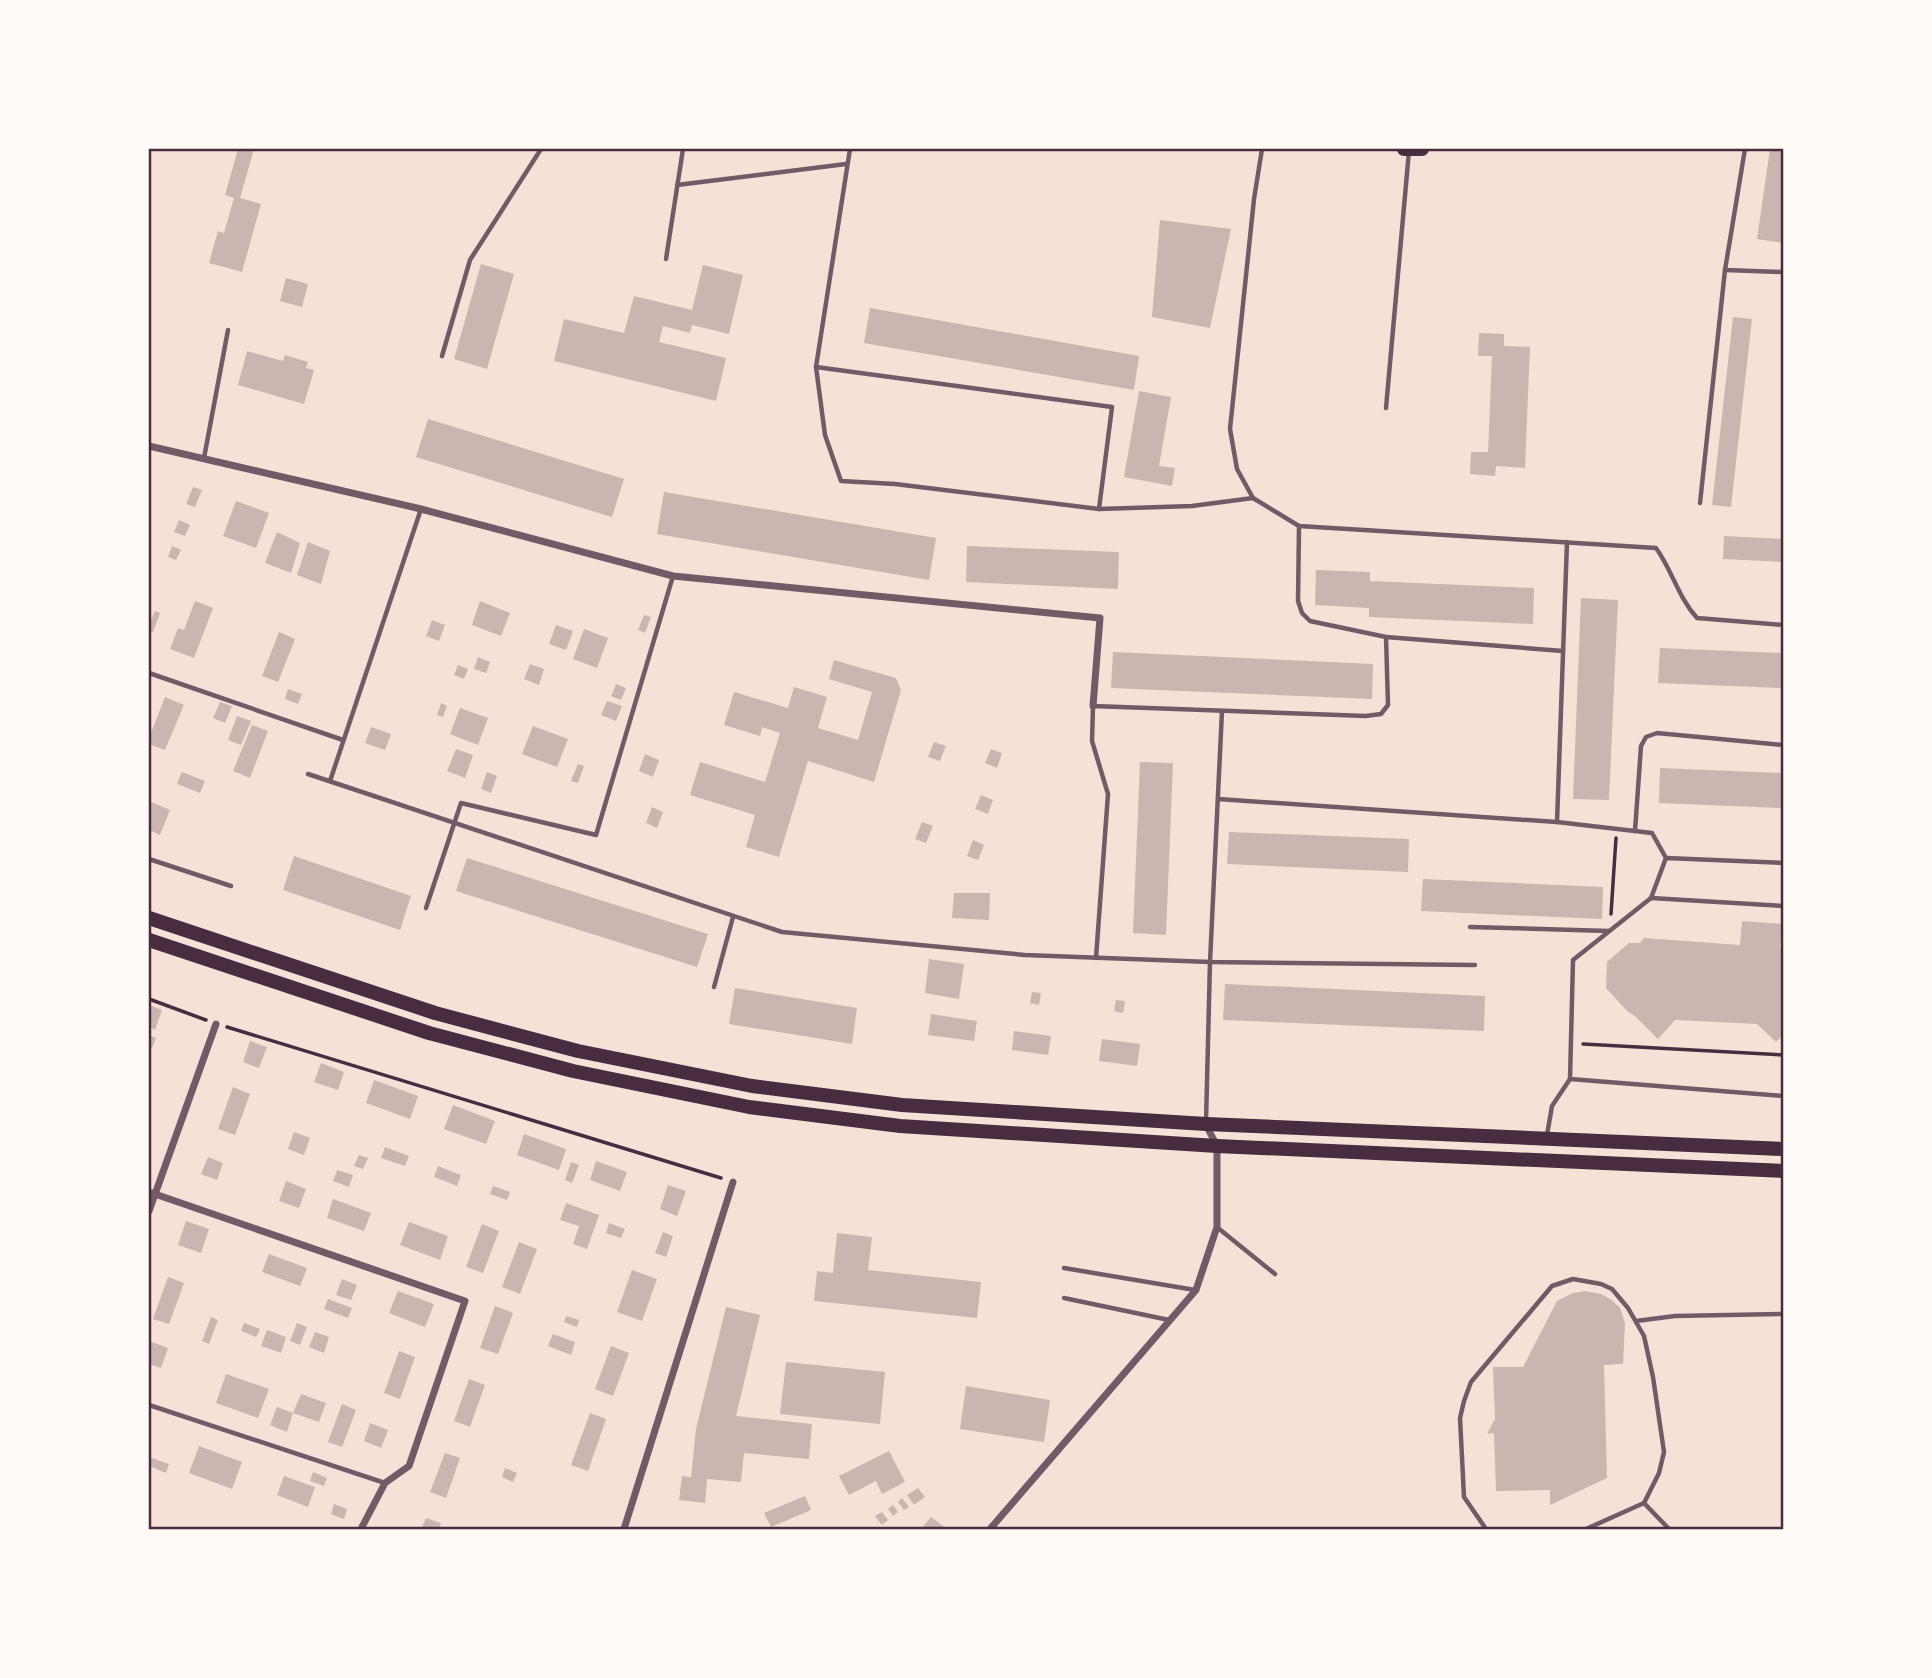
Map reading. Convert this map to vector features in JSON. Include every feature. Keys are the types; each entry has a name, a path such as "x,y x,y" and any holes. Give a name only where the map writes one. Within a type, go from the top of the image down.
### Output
{"main road":[{"path":"1404,149 1422,149"},
{"path":"149,918 435,1013 578,1051 752,1086 902,1105 1206,1124 1783,1149"},
{"path":"149,940 429,1033 573,1071 749,1107 900,1126 1217,1146 1783,1171"}],"street":[{"path":"149,446 421,509 673,576 1100,618 1093,706"},
{"path":"149,1211 152,1193 216,1024"},
{"path":"990,1529 1196,1290 1217,1227 1217,1146 1206,1124"},
{"path":"624,1529 733,1182"},
{"path":"152,1193 465,1301 409,1466 385,1483 362,1527"}],"lane":[{"path":"442,356 470,260 541,149"},
{"path":"666,259 683,149"},
{"path":"850,149 816,367 825,435 841,481 1099,509 1192,506 1253,498"},
{"path":"1262,149 1254,199 1230,429 1237,469 1253,498 1299,526 1656,548 1686,606 1697,618 1783,625"},
{"path":"1700,503 1725,270 1745,149"},
{"path":"1387,408 1409,150"},
{"path":"677,185 846,164"},
{"path":"1725,270 1783,272"},
{"path":"204,459 228,330"},
{"path":"816,367 1112,407 1099,509"},
{"path":"330,781 421,509"},
{"path":"1299,526 1298,601 1302,613 1310,621 1386,637 1563,651"},
{"path":"1557,822 1567,542"},
{"path":"426,908 461,803 596,835 673,576"},
{"path":"1096,958 1108,794 1092,741 1093,706 1366,716 1381,714 1388,705 1386,637"},
{"path":"149,673 343,740"},
{"path":"1206,1124 1210,962 1222,711"},
{"path":"1635,831 1641,746 1646,737 1657,733 1783,745"},
{"path":"308,774 782,932 1025,955 1210,962 1475,965"},
{"path":"1217,799 1557,822 1652,833 1666,858 1651,898 1573,960 1570,1079 1552,1106 1547,1137"},
{"path":"1666,858 1783,863"},
{"path":"149,859 230,886"},
{"path":"1651,898 1783,906"},
{"path":"714,986 733,917"},
{"path":"1470,927 1610,931"},
{"path":"1570,1079 1783,1096"},
{"path":"1217,1227 1275,1273"},
{"path":"1064,1268 1196,1290"},
{"path":"1486,1529 1464,1497 1460,1418 1471,1382 1552,1286 1573,1279 1612,1289 1644,1336 1664,1452 1659,1473 1644,1503 1586,1529"},
{"path":"1064,1298 1170,1321"},
{"path":"1636,1321 1675,1316 1783,1314"},
{"path":"149,1405 385,1483"},
{"path":"1644,1503 1669,1529"}],"path":[{"path":"1610,931 1616,829"},
{"path":"149,999 216,1024 733,1182"},
{"path":"1571,1043 1783,1055"}],"building":[{"path":"238,149 254,149 240,198 261,204 242,272 209,263 218,231 224,233 234,198 225,195"},
{"path":"1770,149 1783,149 1783,243 1757,239"},
{"path":"1160,220 1231,229 1210,328 1152,317"},
{"path":"481,264 514,274 487,369 454,359"},
{"path":"703,265 743,275 729,334 692,325 690,333 663,326 659,342 726,358 716,401 554,361 564,319 624,333 634,296 692,310"},
{"path":"286,278 308,284 302,307 280,301"},
{"path":"870,308 1139,356 1134,390 864,343"},
{"path":"1733,317 1752,319 1731,507 1712,505"},
{"path":"1479,333 1504,334 1504,346 1530,347 1525,468 1496,466 1495,476 1470,474 1471,452 1488,452 1492,356 1478,356"},
{"path":"247,351 283,361 285,355 308,362 306,368 314,370 304,404 238,385"},
{"path":"1139,391 1171,397 1159,466 1175,468 1172,486 1124,477"},
{"path":"428,419 624,479 612,517 416,457"},
{"path":"193,487 202,490 195,507 186,504"},
{"path":"664,492 936,538 929,580 657,534"},
{"path":"236,501 269,513 256,548 223,536"},
{"path":"179,520 190,525 185,536 174,532"},
{"path":"277,532 300,543 291,573 265,563"},
{"path":"1724,536 1783,539 1783,562 1723,559"},
{"path":"308,542 330,551 321,584 297,575"},
{"path":"172,546 181,550 176,560 168,557"},
{"path":"967,546 1119,552 1118,589 966,582"},
{"path":"1316,570 1370,572 1370,581 1534,588 1533,624 1369,617 1369,608 1315,605"},
{"path":"1581,598 1618,600 1609,800 1573,799"},
{"path":"195,601 213,608 194,658 170,649 178,628 184,630"},
{"path":"480,601 510,613 501,636 472,625"},
{"path":"155,611 160,613 153,632 149,631 149,625"},
{"path":"644,615 651,617 645,633 638,630"},
{"path":"432,620 445,625 439,641 426,636"},
{"path":"556,625 573,631 566,650 549,644"},
{"path":"584,629 608,638 597,668 573,659"},
{"path":"279,632 295,639 278,682 262,676"},
{"path":"1660,648 1783,653 1783,688 1658,683"},
{"path":"1113,652 1373,664 1372,699 1111,688"},
{"path":"478,657 490,662 486,673 474,669"},
{"path":"834,660 896,678 901,690 874,782 808,761 779,857 746,847 755,815 690,795 700,762 765,782 780,733 762,727 760,736 724,725 734,692 788,708 794,687 827,697 818,728 858,740 872,692 829,679"},
{"path":"530,664 544,669 539,685 524,679"},
{"path":"458,665 468,669 464,679 454,675"},
{"path":"616,684 626,688 621,700 611,696"},
{"path":"288,689 302,694 298,704 285,699"},
{"path":"165,697 184,705 165,750 149,744 149,738"},
{"path":"607,701 622,706 616,721 601,715"},
{"path":"220,702 232,706 225,723 213,718"},
{"path":"441,703 447,706 443,717 437,715"},
{"path":"460,708 488,718 478,745 450,734"},
{"path":"237,716 251,721 241,745 228,740"},
{"path":"252,725 268,731 250,778 233,771"},
{"path":"533,726 568,739 557,767 522,754"},
{"path":"371,727 391,734 385,750 365,743"},
{"path":"934,742 946,746 940,761 928,757"},
{"path":"456,749 473,755 465,778 447,771"},
{"path":"991,749 1002,753 997,768 985,763"},
{"path":"645,754 659,760 653,777 639,771"},
{"path":"1140,762 1173,763 1166,935 1133,933"},
{"path":"578,764 584,766 578,783 571,781"},
{"path":"1660,768 1783,773 1783,808 1659,803"},
{"path":"182,772 205,781 200,793 177,784"},
{"path":"487,772 497,776 491,793 481,789"},
{"path":"981,795 993,800 988,814 975,809"},
{"path":"149,801 170,810 160,835 149,830"},
{"path":"652,807 663,812 657,828 646,823"},
{"path":"922,822 933,826 926,843 915,839"},
{"path":"1229,832 1409,839 1408,872 1227,864"},
{"path":"973,840 984,845 978,860 967,856"},
{"path":"294,856 411,896 400,930 283,890"},
{"path":"467,858 708,934 697,967 456,891"},
{"path":"1423,879 1603,887 1602,919 1421,911"},
{"path":"954,893 990,893 989,920 952,918"},
{"path":"1742,921 1782,924 1780,948 1783,948 1783,1035 1776,1042 1757,1024 1675,1020 1658,1039 1606,988 1607,962 1629,943 1640,943 1644,938 1740,945"},
{"path":"929,959 964,964 959,999 925,993"},
{"path":"1225,984 1485,996 1484,1031 1223,1020"},
{"path":"735,988 857,1008 852,1044 729,1024"},
{"path":"1032,992 1041,993 1039,1005 1030,1003"},
{"path":"1116,1000 1125,1001 1123,1013 1114,1011"},
{"path":"149,1005 162,1010 155,1030 149,1027"},
{"path":"931,1014 977,1021 974,1041 928,1035"},
{"path":"1014,1031 1051,1036 1048,1055 1012,1050"},
{"path":"149,1035 156,1038 152,1048 149,1047"},
{"path":"1102,1039 1140,1044 1137,1066 1099,1061"},
{"path":"250,1041 267,1047 259,1068 243,1062"},
{"path":"321,1063 344,1072 338,1090 314,1082"},
{"path":"374,1080 418,1096 410,1119 366,1103"},
{"path":"233,1087 250,1094 235,1135 218,1129"},
{"path":"453,1105 495,1121 486,1144 444,1129"},
{"path":"294,1132 310,1138 304,1155 288,1149"},
{"path":"524,1134 566,1149 559,1170 517,1155"},
{"path":"385,1147 409,1156 405,1166 381,1158"},
{"path":"359,1155 368,1158 363,1169 354,1166"},
{"path":"208,1157 223,1163 217,1180 201,1174"},
{"path":"596,1161 627,1172 620,1191 590,1180"},
{"path":"571,1162 579,1165 572,1183 565,1180"},
{"path":"438,1166 461,1175 457,1186 434,1177"},
{"path":"337,1170 353,1175 349,1187 333,1181"},
{"path":"286,1181 306,1189 299,1208 279,1201"},
{"path":"668,1185 686,1191 677,1216 660,1209"},
{"path":"493,1186 510,1192 507,1200 490,1194"},
{"path":"333,1199 371,1213 364,1231 327,1218"},
{"path":"566,1203 599,1215 587,1249 573,1244 579,1226 560,1220"},
{"path":"186,1221 209,1229 201,1253 178,1245"},
{"path":"409,1222 448,1236 440,1260 400,1245"},
{"path":"609,1223 625,1229 621,1238 606,1233"},
{"path":"482,1224 499,1231 483,1273 466,1267"},
{"path":"663,1232 673,1236 666,1257 655,1253"},
{"path":"837,1233 872,1237 868,1270 981,1282 977,1318 814,1301 817,1271 833,1273"},
{"path":"519,1242 537,1249 520,1294 502,1287"},
{"path":"269,1254 307,1268 300,1286 262,1272"},
{"path":"632,1270 657,1279 642,1321 617,1312"},
{"path":"168,1277 184,1283 169,1324 153,1319"},
{"path":"342,1279 357,1285 351,1300 336,1295"},
{"path":"398,1291 434,1304 425,1327 389,1313"},
{"path":"1585,1291 1601,1294 1612,1300 1620,1308 1625,1323 1623,1364 1604,1365 1607,1478 1550,1505 1550,1490 1496,1491 1494,1433 1487,1434 1495,1419 1493,1367 1523,1367 1557,1301 1573,1293"},
{"path":"328,1299 352,1308 348,1318 324,1309"},
{"path":"495,1306 513,1313 498,1354 480,1348"},
{"path":"726,1307 760,1315 736,1416 812,1424 809,1459 744,1453 741,1482 707,1479 705,1503 679,1500 682,1476 691,1477 696,1429"},
{"path":"566,1316 579,1320 577,1327 564,1322"},
{"path":"211,1317 218,1320 209,1344 202,1341"},
{"path":"244,1323 260,1329 256,1337 241,1331"},
{"path":"297,1323 307,1327 300,1345 290,1341"},
{"path":"267,1330 286,1337 281,1353 261,1346"},
{"path":"315,1332 329,1337 324,1353 309,1347"},
{"path":"553,1334 575,1342 571,1355 548,1346"},
{"path":"149,1341 168,1348 161,1368 149,1364"},
{"path":"611,1346 629,1353 613,1396 595,1389"},
{"path":"399,1351 415,1357 400,1399 384,1393"},
{"path":"786,1362 885,1372 880,1424 780,1414"},
{"path":"226,1374 269,1389 258,1418 216,1403"},
{"path":"469,1379 485,1385 470,1427 454,1421"},
{"path":"966,1386 1050,1400 1044,1442 960,1429"},
{"path":"301,1394 326,1403 319,1422 293,1413"},
{"path":"342,1404 356,1410 342,1447 328,1442"},
{"path":"277,1407 293,1413 287,1432 270,1425"},
{"path":"590,1413 606,1419 588,1471 571,1465"},
{"path":"370,1423 388,1430 381,1448 364,1441"},
{"path":"199,1446 242,1462 232,1489 189,1473"},
{"path":"889,1451 905,1482 882,1494 876,1481 849,1495 839,1476"},
{"path":"445,1453 460,1458 446,1498 430,1492"},
{"path":"149,1457 169,1464 166,1473 149,1466"},
{"path":"505,1468 517,1473 513,1482 502,1477"},
{"path":"313,1472 327,1478 324,1486 310,1481"},
{"path":"284,1476 315,1487 308,1507 277,1495"},
{"path":"918,1488 925,1497 914,1505 907,1495"},
{"path":"805,1496 811,1510 771,1527 764,1513"},
{"path":"902,1498 909,1507 904,1510 898,1502"},
{"path":"334,1504 347,1509 344,1519 331,1514"},
{"path":"893,1505 898,1512 893,1516 888,1509"},
{"path":"882,1512 888,1520 882,1525 875,1516"},
{"path":"931,1517 947,1529 921,1529"},
{"path":"426,1518 441,1523 439,1529 421,1529"}]}
